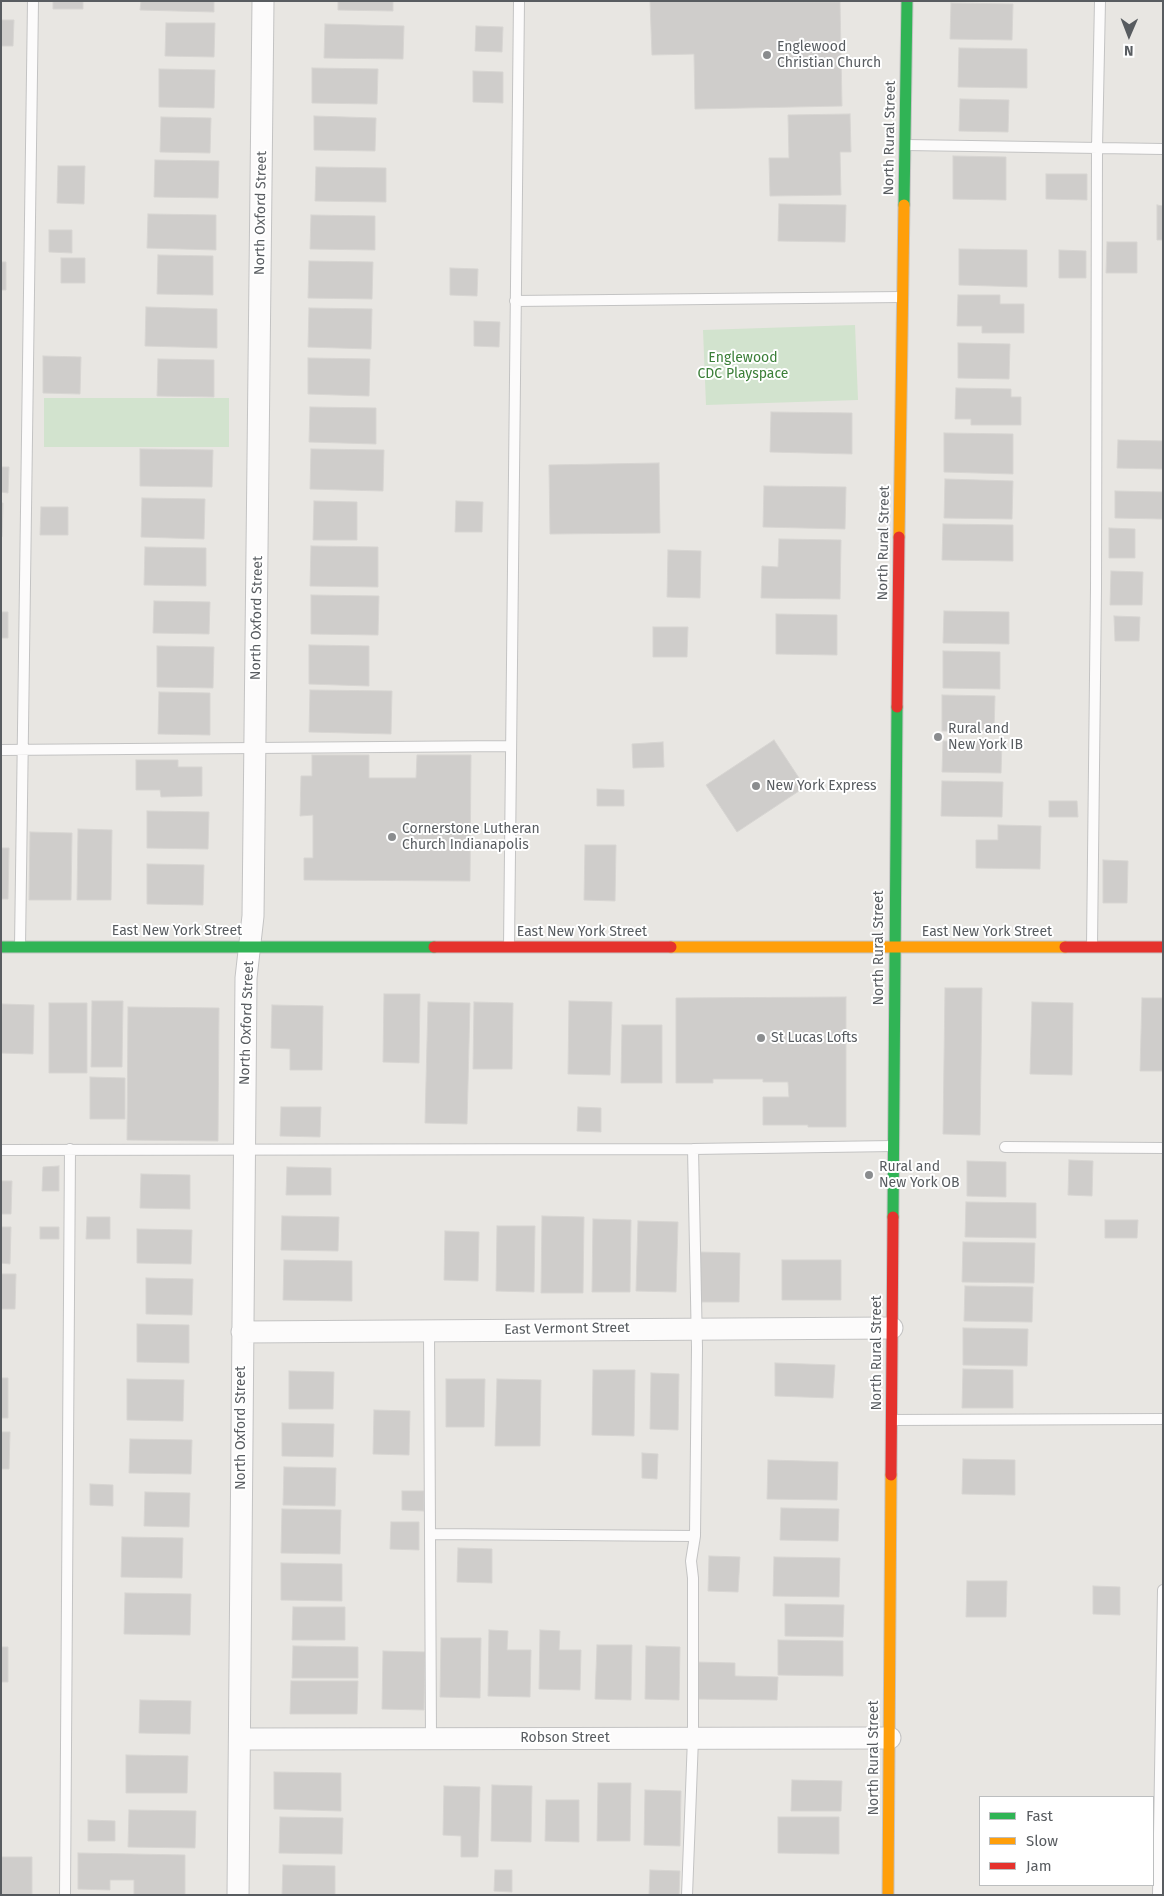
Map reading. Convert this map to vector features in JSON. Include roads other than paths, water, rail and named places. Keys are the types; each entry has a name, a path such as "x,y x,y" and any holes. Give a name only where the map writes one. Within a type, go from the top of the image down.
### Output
{"main road":[{"name":"North Rural Street","path":"888,1895 893,1146 907,1"},
{"name":"East New York Street","path":"1,947 1163,947"}],"street":[{"name":"North Oxford Street","path":"238,1895 246,978 253,916 263,1"},
{"name":"East Vermont Street","path":"242,1332 892,1328"},
{"name":"Robson Street","path":"240,1739 890,1738"}],"lane":[{"path":"20,946 33,1"},
{"path":"510,947 519,1"},
{"path":"1092,947 1096,588 1097,148 1100,1"},
{"path":"904,145 1163,149"},
{"path":"515,301 902,297"},
{"path":"1,750 511,746"},
{"path":"1,1150 893,1146"},
{"path":"1005,1147 1163,1148"},
{"path":"687,1895 693,1738 693,1578 691,1561 695,1536 697,1328 693,1148"},
{"path":"65,1895 70,1149"},
{"path":"429,1331 431,1739"},
{"path":"891,1420 1163,1420"},
{"path":"430,1534 695,1536"},
{"path":"1158,1895 1163,1590"}],"place":[{"name":"Englewood Christian Church","path":"767,55"},
{"name":"Rural and New York IB","path":"938,737"},
{"name":"New York Express","path":"756,786"},
{"name":"Cornerstone Lutheran Church Indianapolis","path":"392,837"},
{"name":"St Lucas Lofts","path":"761,1038"},
{"name":"Rural and New York OB","path":"869,1175"}],"park label":[{"name":"Englewood CDC Playspace","path":"743,366"}]}
